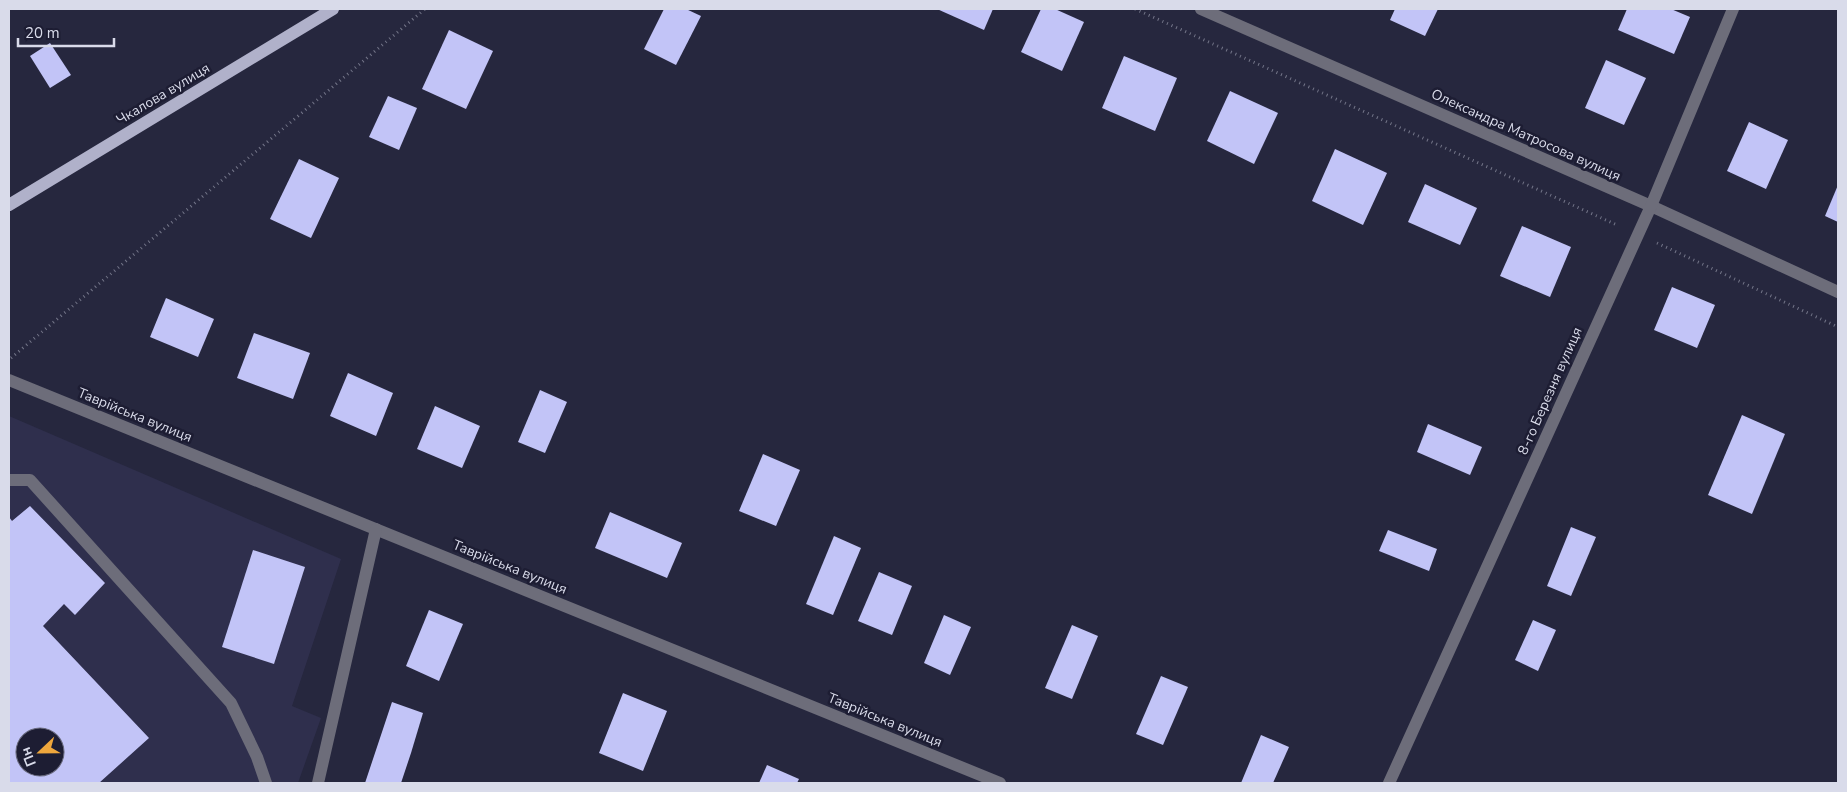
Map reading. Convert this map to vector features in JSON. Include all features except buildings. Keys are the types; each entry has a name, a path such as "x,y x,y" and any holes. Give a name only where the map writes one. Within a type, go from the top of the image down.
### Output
{"main road":[{"name":"Чкалова вулиця","path":"9,205 333,9"}],"street":[{"name":"Олександра Матросова вулиця","path":"1201,9 1651,206 1838,292"},
{"name":"8-го Березня вулиця","path":"1389,783 1651,206 1734,9"},
{"name":"Таврійська вулиця","path":"9,380 1000,783"},
{"path":"9,480 30,480 231,704 257,757 266,783"},
{"path":"318,783 376,529"}],"path":[{"path":"9,360 425,9"},
{"path":"1135,9 1637,234 1838,327"}],"shaded area":[{"path":"9,416 341,559 292,706 321,718 298,783 9,783"}]}
